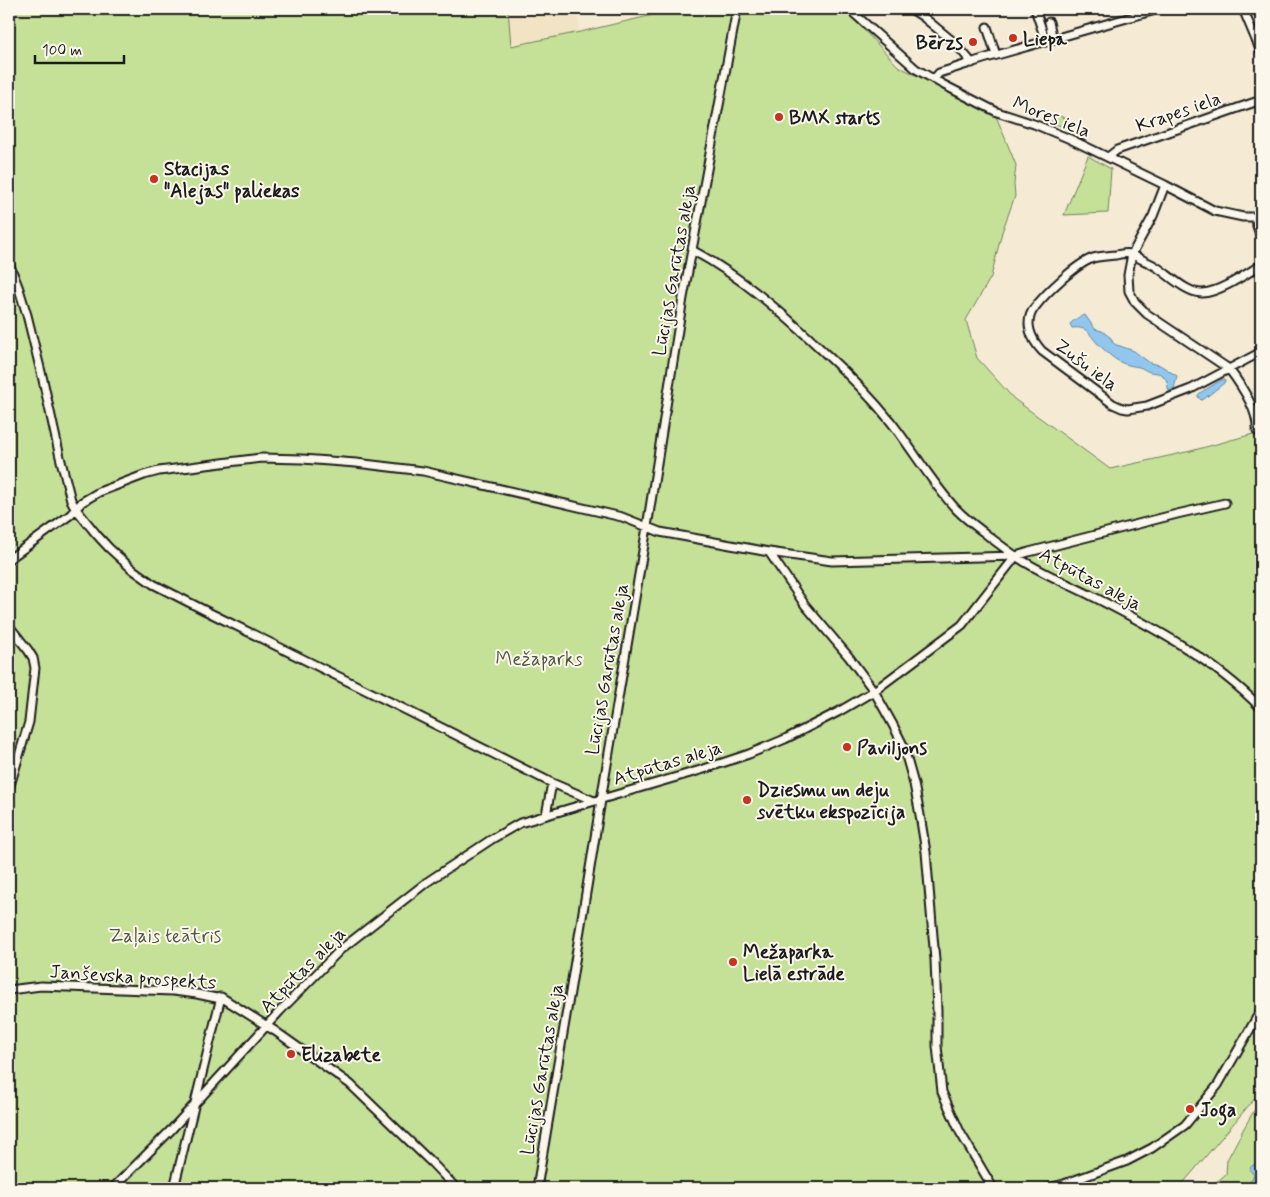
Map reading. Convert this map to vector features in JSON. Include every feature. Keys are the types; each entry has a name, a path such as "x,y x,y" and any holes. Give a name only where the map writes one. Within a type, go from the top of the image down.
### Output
{"street":[{"name":"Lūcijas Garūtas aleja","path":"537,1188 570,992 598,800 646,527 683,298 737,9"},
{"name":"Mores iela","path":"850,9 905,60 923,74 997,112 1034,124 1108,157 1215,211 1243,217 1259,217"},
{"path":"911,9 956,44 972,63"},
{"path":"1035,9 1049,41"},
{"path":"934,79 939,73 996,55 1159,9"},
{"path":"1243,9 1261,52"},
{"path":"1049,22 1049,41"},
{"path":"987,27 996,55"},
{"name":"Krapes iela","path":"1108,157 1116,150 1261,100"},
{"path":"1166,185 1132,254 1128,275 1132,296 1140,308 1147,314 1229,369 1250,404 1257,421 1257,431"},
{"path":"1259,217 1257,226 1261,237"},
{"path":"692,250 758,294 857,383 891,421 957,510 1016,556"},
{"path":"1132,254 1155,266 1188,289 1201,293 1218,289 1261,265"},
{"name":"Zušu iela","path":"1132,254 1103,256 1088,260 1047,292 1032,310 1029,318 1031,334 1037,345 1052,359 1113,404 1122,408 1138,408 1191,389 1261,352"},
{"path":"9,263 27,315 71,500 76,509 109,548 132,569 158,587 552,783 598,800"},
{"path":"9,559 70,515 82,502 99,492 159,471 261,458 356,463 424,471 622,518 660,532 769,552 832,561 1016,556 1225,503"},
{"path":"769,552 804,605 849,657 874,691 903,745 914,784 926,852 933,923 937,1011 936,1046 942,1092 960,1132 993,1188"},
{"name":"Atpūtas aleja","path":"113,1188 171,1130 280,1011 340,950 427,882 520,823 749,754 785,739 838,712 874,691 962,625 1016,556 1103,601 1178,643 1217,668 1247,693 1261,708"},
{"path":"9,626 33,658 35,668 29,722 9,789"},
{"path":"546,815 552,783"},
{"name":"Janševska prospekts","path":"9,990 41,986 173,991 216,998 221,997 267,1026 350,1084 456,1188"},
{"path":"174,1188 221,997"},
{"path":"1048,1188 1091,1175 1133,1158 1152,1148 1185,1125 1218,1085 1261,1010"},
{"path":"171,1130 187,1132"}],"shaded area":[{"path":"508,9 577,10 580,32 510,46"}],"green space":[{"name":"Mežaparks","path":"9,9 508,9 511,46 679,9 844,9 898,66 996,116 1016,165 1015,196 1002,232 991,277 966,320 977,358 1014,399 1110,469 1191,451 1253,434 1261,428 1261,1091 1179,1188 9,1188"},
{"path":"1060,116 1067,119 1063,127 1051,122 1053,118"},
{"path":"1088,156 1111,169 1108,213 1064,215"},
{"path":"1261,1103 1261,1165 1253,1165 1254,1175 1247,1188 1204,1188 1226,1174 1227,1160 1256,1107"}],"water":[{"path":"1085,315 1095,329 1102,331 1116,345 1134,351 1150,363 1160,365 1177,376 1174,389 1169,391 1166,380 1161,374 1120,362 1099,345 1088,332 1082,328 1072,328 1070,324 1077,318"},
{"path":"1223,379 1225,380 1224,383 1204,399 1201,400 1198,397 1200,393"},
{"path":"1253,1165 1261,1165 1261,1188 1247,1188 1254,1175 1249,1169"}],"place":[{"name":"Liepa","path":"1013,38"},
{"name":"Bērzs","path":"973,42"},
{"name":"BMX starts","path":"779,117"},
{"name":"Stacijas \"Alejas\" paliekas","path":"154,179"},
{"name":"Paviljons","path":"847,747"},
{"name":"Dziesmu un deju svētku ekspozīcija","path":"747,800"},
{"name":"Mežaparka Lielā estrāde","path":"733,962"},
{"name":"Elizabete","path":"291,1054"},
{"name":"Joga","path":"1190,1109"}],"park label":[{"name":"Zaļais teātris","path":"165,935"}]}
